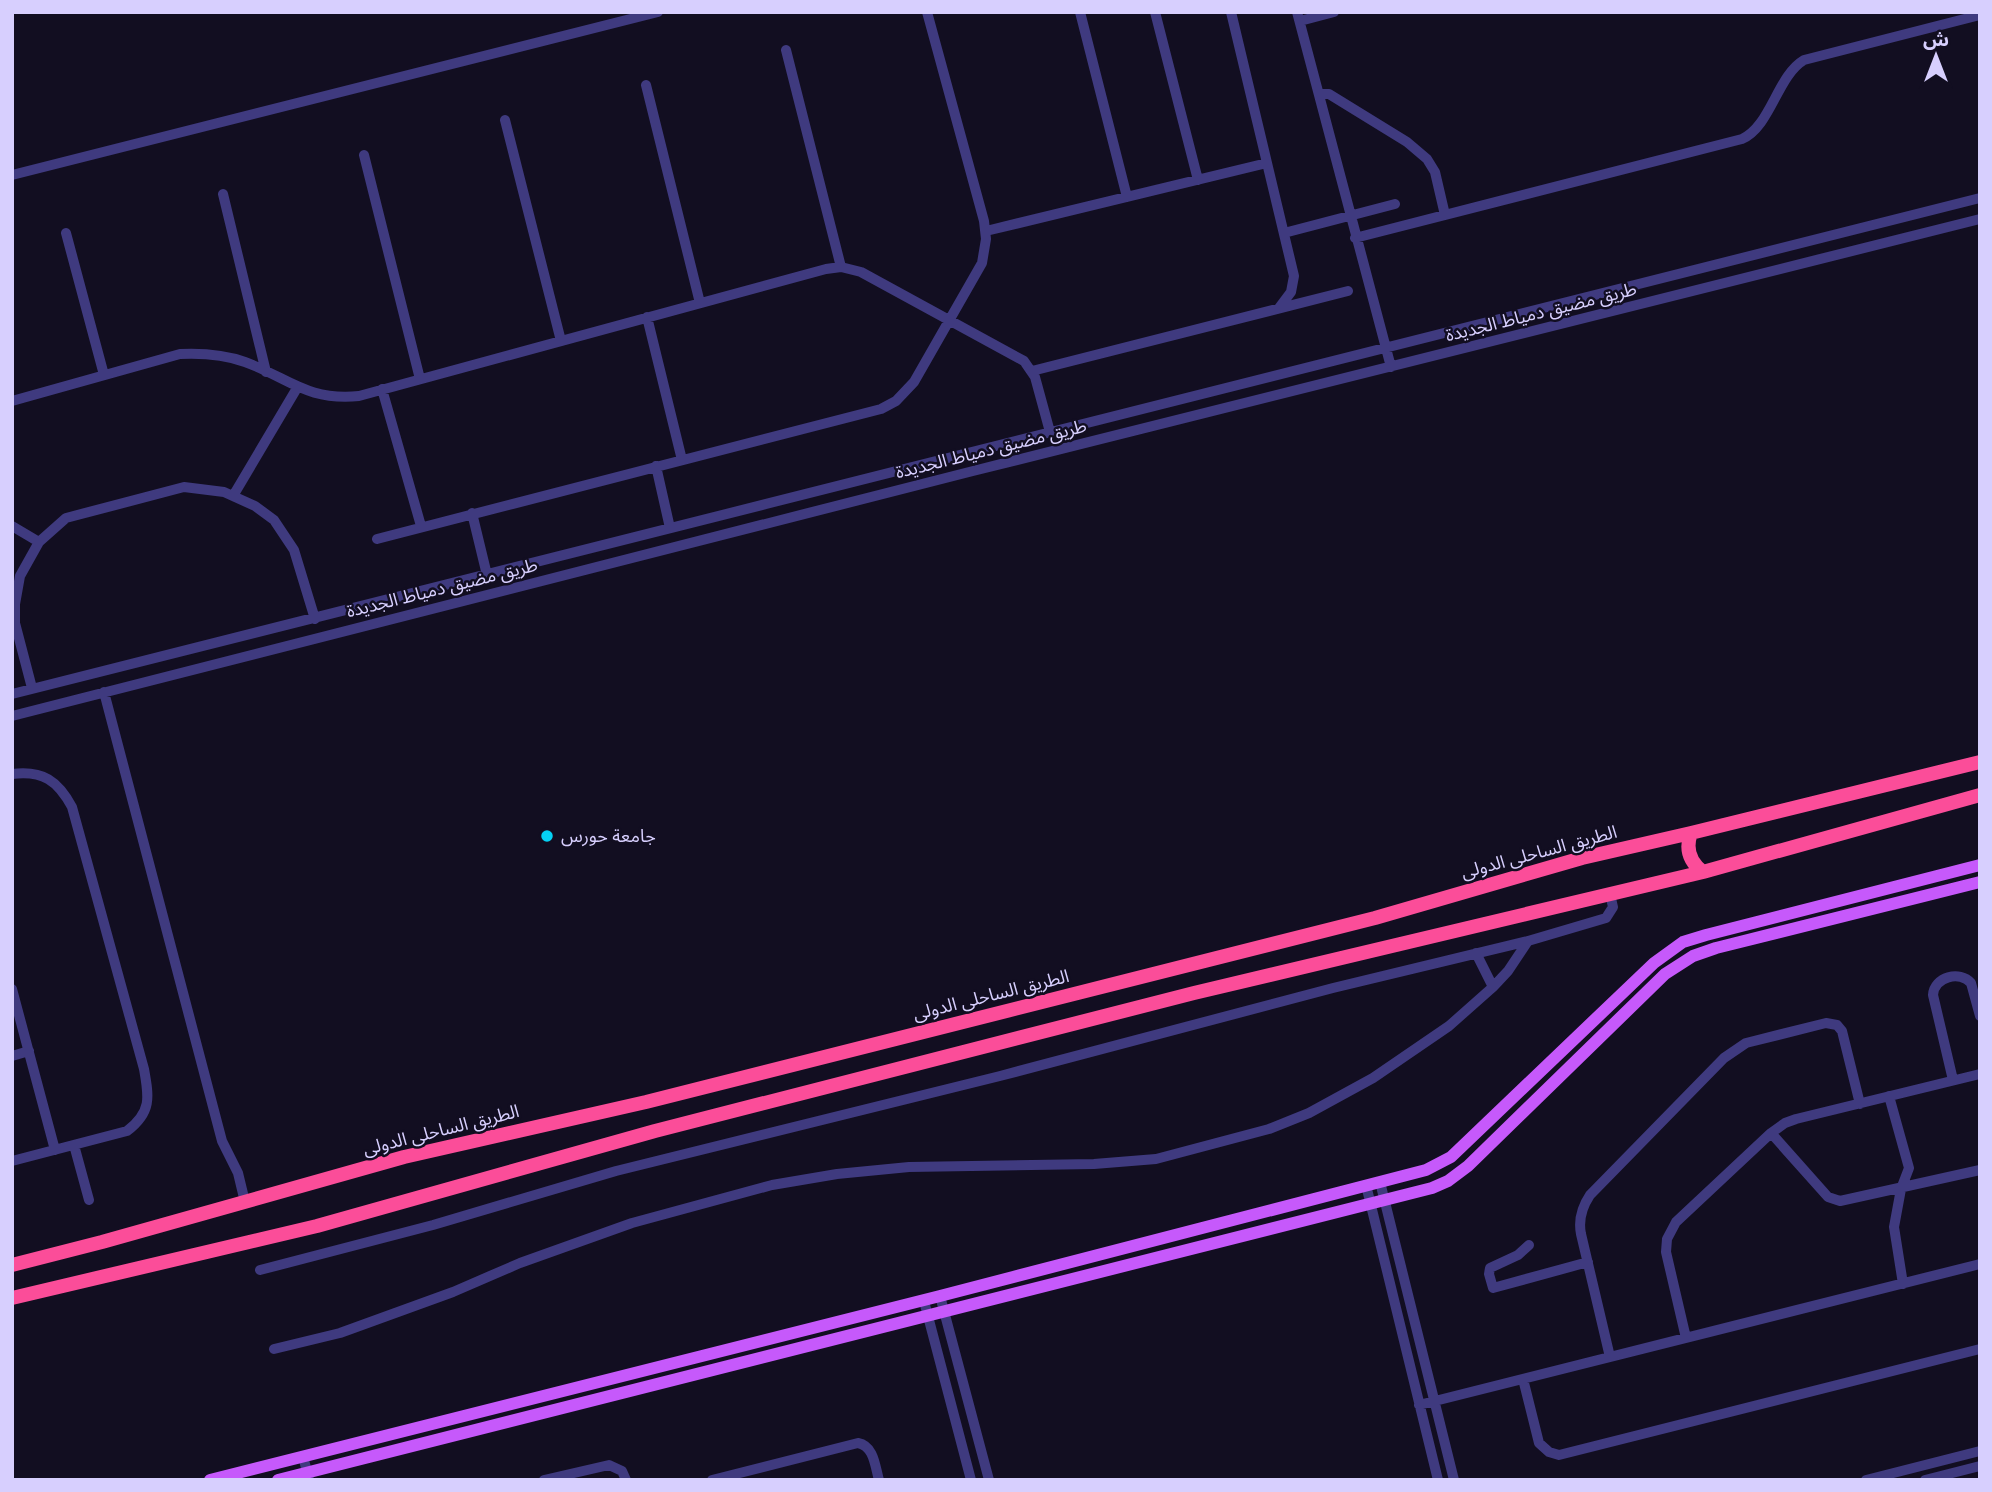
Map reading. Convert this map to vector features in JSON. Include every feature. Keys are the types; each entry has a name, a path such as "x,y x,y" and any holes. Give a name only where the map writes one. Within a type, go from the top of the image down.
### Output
{"highway":[{"name":"الطريق الساحلى الدولى","path":"12,1265 429,1151 660,1099 1375,918 1573,860 1980,762"},
{"path":"12,1298 317,1226 655,1131 1168,999 1703,872 1980,795"},
{"path":"1691,833 1689,855 1692,862 1703,872"}],"main road":[{"path":"210,1480 940,1297 1426,1170 1451,1157 1654,963 1683,943 1706,934 1980,864"},
{"path":"278,1480 308,1476 1440,1185 1462,1172 1665,974 1683,961 1716,948 1980,882"}],"street":[{"path":"12,175 658,12"},
{"path":"377,538 881,409 903,395 914,382 982,263 986,247 986,231 927,12"},
{"path":"1080,12 1127,197"},
{"path":"1156,12 1198,180"},
{"path":"1231,12 1294,281 1289,298 1279,308"},
{"path":"1334,12 1298,17 1391,368"},
{"path":"1355,238 1742,139 1754,131 1793,69 1804,60 1980,15"},
{"path":"786,50 841,267"},
{"path":"646,85 701,303"},
{"path":"1319,94 1329,94 1421,153 1435,172 1445,215"},
{"path":"505,120 561,341"},
{"path":"364,155 420,379"},
{"path":"986,231 1268,163"},
{"path":"223,194 266,372"},
{"name":"طريق مضيق دمياط الجديدة","path":"12,694 1980,198"},
{"path":"1284,233 1395,204"},
{"name":"طريق مضيق دمياط الجديدة","path":"12,716 973,471 1980,219"},
{"path":"66,233 104,375"},
{"path":"1743,258 1749,278"},
{"path":"12,401 192,353 230,357 297,388 333,397 359,396 841,267 862,272 1019,357 1032,371 1050,432"},
{"path":"1032,371 1348,290"},
{"path":"647,317 682,460"},
{"path":"233,496 297,388"},
{"path":"382,389 421,526"},
{"path":"967,453 973,471"},
{"path":"656,466 670,528"},
{"path":"32,688 15,623 15,604 20,576 39,542 66,518 184,487 214,490 265,512 288,539 298,561 315,619"},
{"path":"472,513 487,575"},
{"path":"12,526 39,542"},
{"path":"233,639 239,658"},
{"path":"104,692 222,1141 238,1173 245,1202"},
{"path":"12,774 33,773 50,779 64,792 72,807 149,1098 138,1123 127,1131 12,1161"},
{"path":"260,1269 433,1225 615,1171 1528,941 1606,918 1613,907 1610,894"},
{"path":"274,1349 340,1333 632,1223 772,1185 837,1174 909,1167 1094,1164 1156,1159 1269,1129 1309,1113 1373,1079 1449,1026 1508,971 1528,941"},
{"path":"1476,953 1493,987"},
{"path":"1953,1080 1933,995 1936,984 1940,980 1961,976 1968,979 1980,1016"},
{"path":"12,989 55,1150"},
{"path":"1610,1357 1580,1223 1587,1200 1724,1058 1737,1048 1813,1026 1833,1023 1843,1034 1860,1104"},
{"path":"12,1043 25,1039"},
{"path":"12,1056 29,1051"},
{"path":"1686,1338 1666,1252 1669,1232 1676,1222 1771,1133 1790,1121 1980,1074"},
{"path":"1889,1096 1909,1168 1895,1217 1894,1238 1903,1284"},
{"path":"1771,1133 1832,1199 1845,1202 1980,1170"},
{"path":"74,1145 89,1200"},
{"path":"1380,1182 1454,1480"},
{"path":"1366,1185 1438,1480"},
{"path":"1529,1245 1517,1255 1490,1268 1493,1288 1588,1262"},
{"path":"1419,1405 1980,1265"},
{"path":"940,1297 989,1480"},
{"path":"923,1301 971,1480"},
{"path":"1523,1379 1539,1443 1549,1452 1559,1455 1980,1349"},
{"path":"712,1480 858,1443 865,1444 870,1449 878,1480"},
{"path":"1866,1480 1897,1476 1980,1451"},
{"path":"303,1456 308,1476"},
{"path":"289,1459 294,1478"},
{"path":"544,1480 609,1465 622,1471 626,1480"},
{"path":"1925,1480 1980,1466"}],"place":[{"name":"جامعة حورس","path":"547,836"}]}
